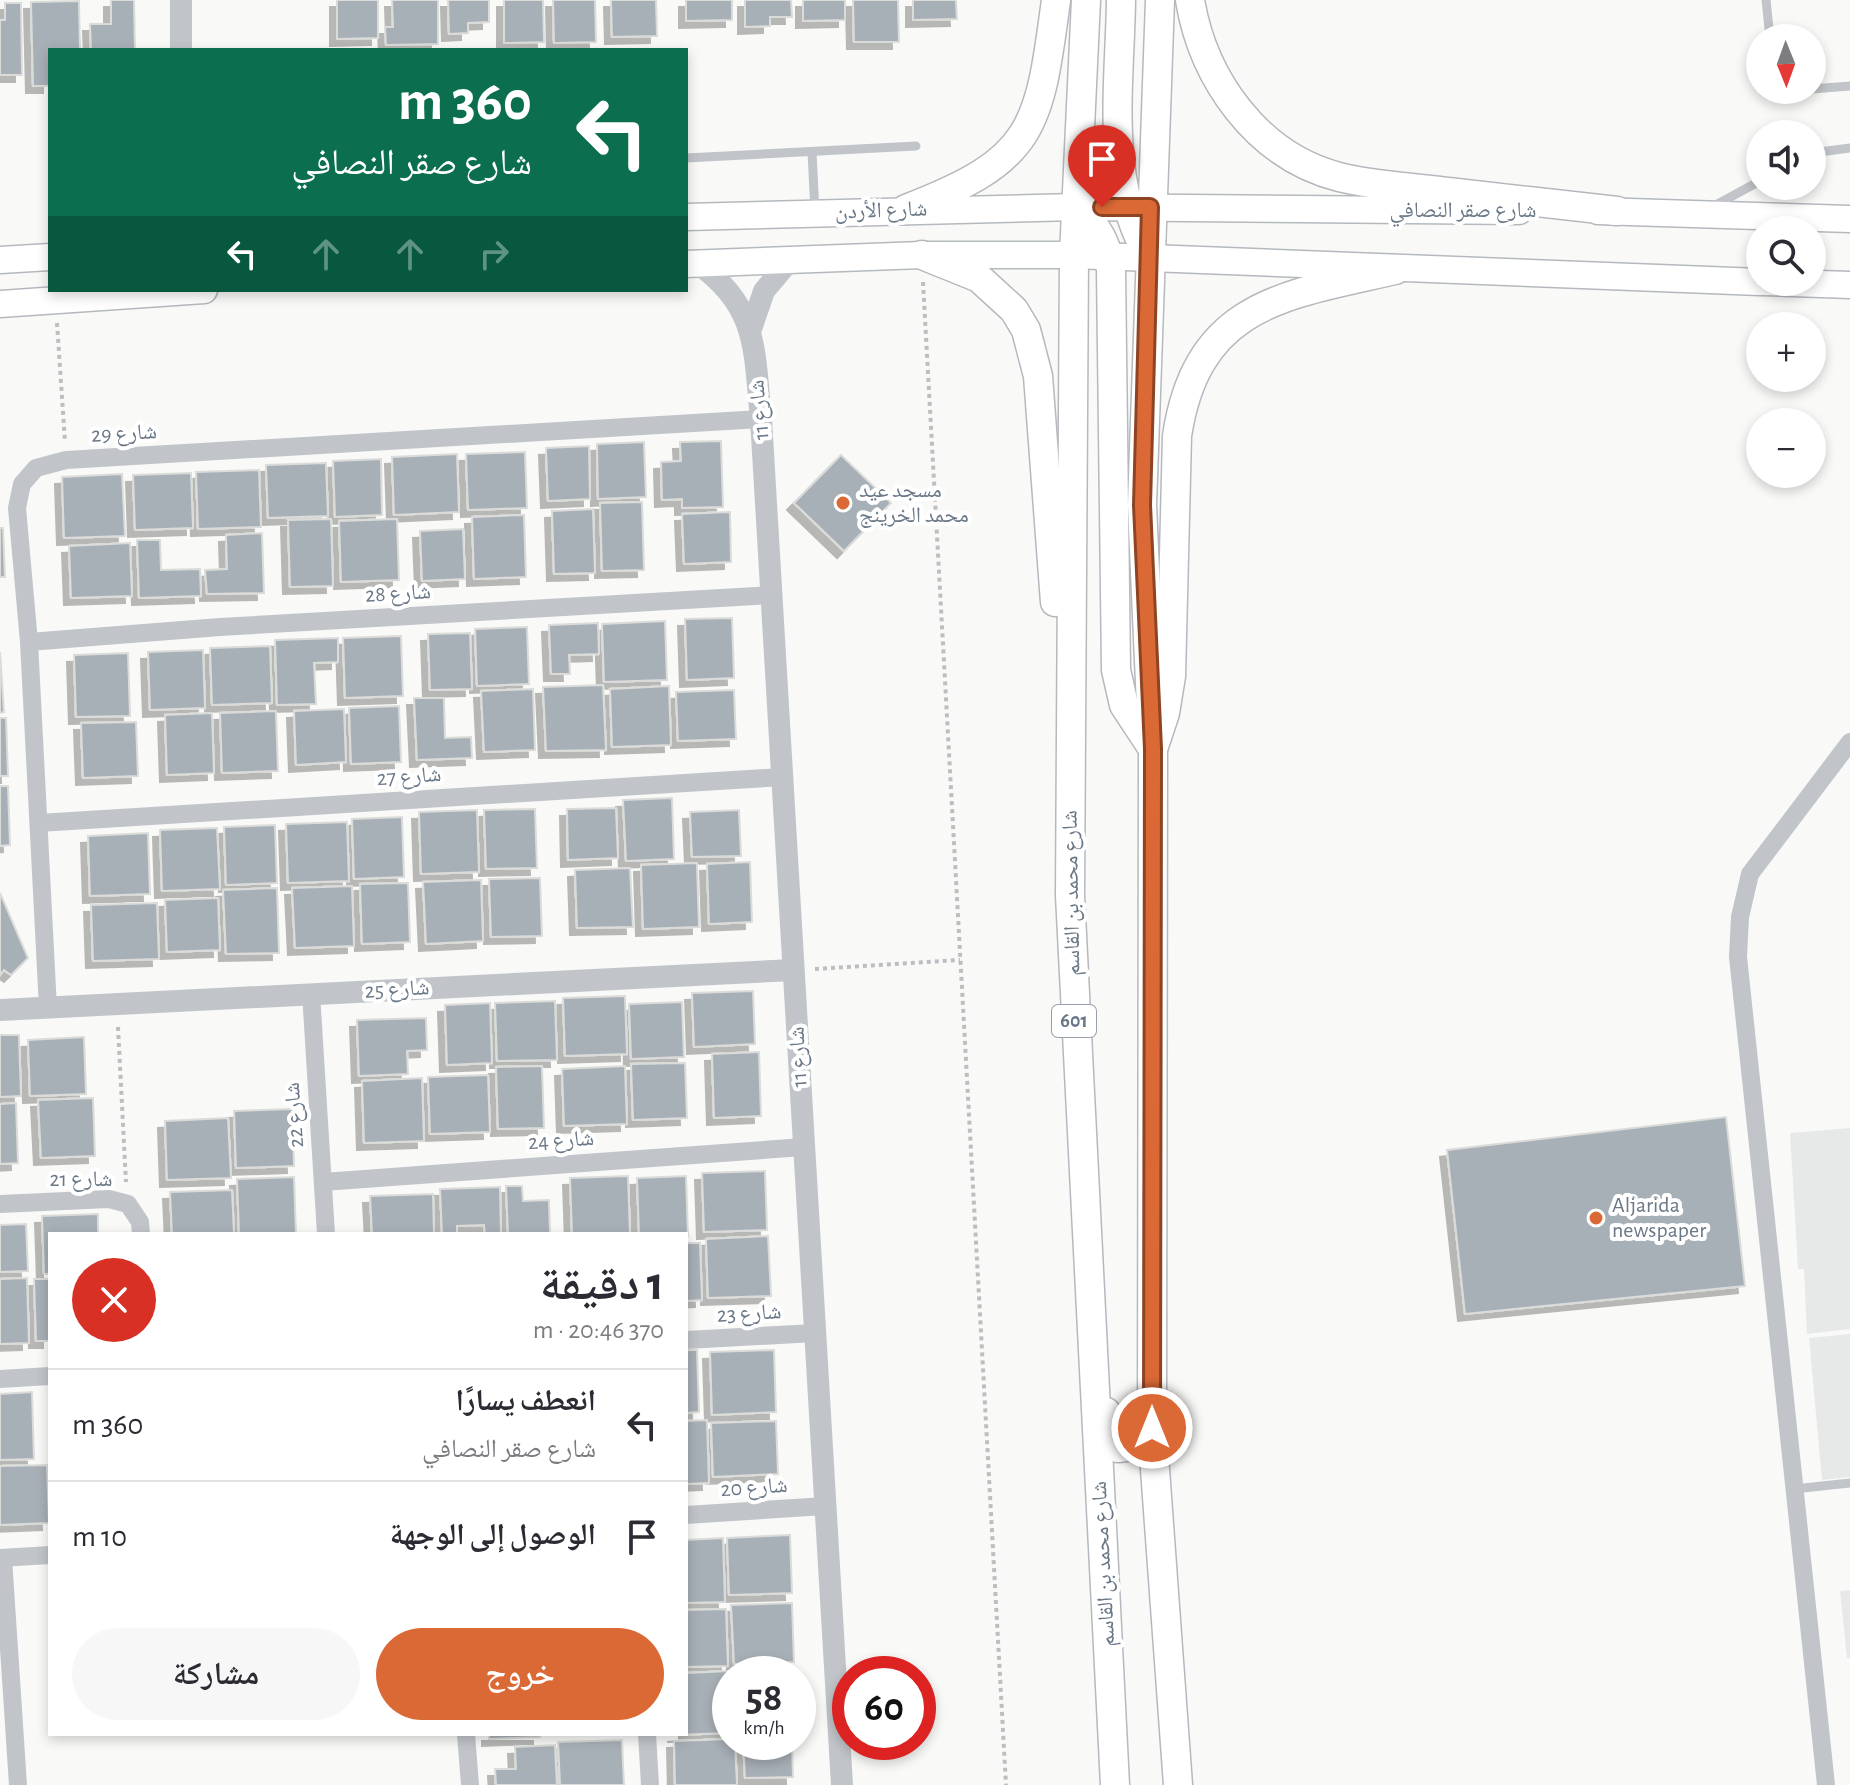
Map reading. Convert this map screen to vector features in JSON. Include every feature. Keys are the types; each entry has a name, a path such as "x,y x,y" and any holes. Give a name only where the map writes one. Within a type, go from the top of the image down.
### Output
{"main road":[{"path":"906,209 973,182 1001,160 1025,133 1044,90 1056,0"},
{"name":"شارع محمد بن القاسم","path":"1086,0 1074,255 1070,713 1073,999 1115,1785"},
{"path":"1121,0 1120,157 1139,207 1149,257 1142,505 1153,749 1152,1428 1179,1785"},
{"path":"1139,207 1160,0"},
{"path":"1190,0 1201,45 1227,94 1259,133 1310,167 1376,184 1617,211"},
{"path":"1076,207 1092,220 1109,256 1116,670 1124,705 1153,749"},
{"name":"شارع الأردن","path":"688,217 1076,207"},
{"name":"شارع صقر النصافي","path":"1076,207 1617,211 1850,219"},
{"path":"922,255 958,267 998,292 1014,310 1034,353 1059,645 1070,713"},
{"name":"شارع الأردن","path":"692,264 922,255 1074,255"},
{"path":"1074,255 1746,281"},
{"path":"0,260 48,257"},
{"path":"1153,749 1169,695 1177,436 1181,406 1192,378 1207,351 1228,329 1252,311 1279,298 1395,270"},
{"path":"1826,284 1850,285"},
{"path":"0,304 177,292"},
{"path":"1073,999 1089,1043 1097,1089 1107,1435 1118,1448 1127,1450 1152,1428"}],"street":[{"path":"181,0 181,48"},
{"name":"شارع 11","path":"751,329 764,291 790,260"},
{"name":"شارع 11","path":"692,264 731,292 751,329 761,419 842,1785"},
{"name":"شارع 29","path":"48,1008 29,642 17,508 22,484 36,468 66,460 761,419"},
{"name":"شارع 28","path":"29,642 220,627 771,595"},
{"path":"1826,1785 1738,957 1740,917 1750,874 1850,742"},
{"name":"شارع 27","path":"39,823 782,777"},
{"name":"شارع 25","path":"0,1010 793,970"},
{"name":"شارع 22","path":"311,993 326,1232"},
{"name":"شارع 24","path":"323,1182 804,1147"},
{"name":"شارع 21","path":"0,1204 109,1199 128,1204 140,1222 141,1232"},
{"name":"شارع 23","path":"688,1340 815,1333"},
{"path":"0,1379 48,1376"},
{"name":"شارع 20","path":"688,1515 825,1506"},
{"path":"18,1785 8,1764 2,1558 48,1555"},
{"path":"466,1736 470,1785"},
{"path":"647,1736 650,1785"}],"lane":[{"path":"1766,0 1769,24"},
{"path":"1826,88 1850,86"},
{"path":"688,158 916,146"},
{"path":"1826,151 1850,148"},
{"path":"812,152 815,212"},
{"path":"1699,214 1746,189"},
{"path":"1794,1489 1850,1483"}],"path":[{"path":"922,255 1006,1785"},
{"path":"56,301 66,460"},
{"path":"793,970 960,960"},
{"path":"116,1004 128,1204"}],"shaded area":[{"path":"1850,1128 1850,1329 1807,1334 1804,1269 1798,1269 1790,1133"},
{"path":"1850,1334 1850,1477 1822,1480 1809,1338"},
{"path":"1850,1590 1850,1658 1847,1658 1840,1591"}],"building":[{"path":"111,0 134,0 135,48 91,48 90,24 111,24"},
{"path":"337,0 378,0 378,38 337,39"},
{"path":"392,0 438,0 438,44 386,45 385,27 393,27"},
{"path":"448,0 489,0 489,22 468,23 468,33 449,34"},
{"path":"504,0 543,0 544,42 504,43"},
{"path":"553,0 595,0 596,42 554,43"},
{"path":"611,0 656,0 657,36 612,37"},
{"path":"686,0 732,0 732,20 686,21"},
{"path":"745,0 791,0 792,17 770,17 770,26 745,27"},
{"path":"803,0 845,0 845,20 803,21"},
{"path":"853,0 898,0 899,42 854,42"},
{"path":"913,0 956,0 957,19 913,20"},
{"path":"79,1 80,48 48,48 48,86 33,86 31,2"},
{"path":"5,3 21,3 22,75 0,75 0,20 5,20"},
{"path":"721,441 723,507 682,508 682,499 662,500 661,462 681,461 680,442"},
{"path":"644,442 646,497 598,499 597,444"},
{"path":"589,446 590,499 548,501 546,448"},
{"path":"525,452 527,508 468,510 466,454"},
{"path":"457,454 459,512 394,515 392,457"},
{"name":"مسجد عيد محمد الخرينج","path":"841,455 891,503 844,551 794,503"},
{"path":"381,459 382,515 335,517 333,461"},
{"path":"326,463 328,516 268,518 266,465"},
{"path":"259,470 261,527 198,529 196,472"},
{"path":"191,473 193,528 135,530 133,475"},
{"path":"122,474 125,536 64,538 62,477"},
{"path":"642,502 644,570 602,571 600,503"},
{"path":"593,509 595,573 554,574 552,511"},
{"path":"730,512 731,562 684,564 682,514"},
{"path":"524,515 526,577 474,579 472,517"},
{"path":"331,519 333,586 290,587 288,520"},
{"path":"397,519 399,580 341,582 339,521"},
{"path":"0,528 3,528 5,577 0,577"},
{"path":"463,529 465,579 422,581 420,531"},
{"path":"262,533 264,593 207,594 205,570 227,569 226,535"},
{"path":"137,540 160,540 161,570 200,569 201,596 139,598"},
{"path":"130,543 132,596 71,598 69,546"},
{"path":"732,618 734,678 687,680 685,619"},
{"path":"665,621 667,680 604,682 602,624"},
{"path":"598,623 599,654 569,655 570,674 551,674 549,625"},
{"path":"527,627 529,684 477,686 475,629"},
{"path":"470,633 472,689 430,690 428,634"},
{"path":"401,636 403,696 345,698 343,638"},
{"path":"338,638 338,662 314,663 316,704 277,705 275,640"},
{"path":"270,646 272,703 212,705 210,648"},
{"path":"203,650 205,708 150,710 148,652"},
{"path":"0,652 4,712 0,713"},
{"path":"128,653 130,716 76,717 74,655"},
{"path":"603,685 606,750 546,751 543,687"},
{"path":"669,686 671,745 612,747 610,689"},
{"path":"533,689 535,750 484,752 481,691"},
{"path":"734,690 736,739 678,741 676,692"},
{"path":"414,698 444,698 445,738 471,737 472,758 417,760"},
{"path":"399,706 401,762 351,764 349,708"},
{"path":"344,709 346,762 296,765 294,711"},
{"path":"276,711 278,771 222,773 220,713"},
{"path":"212,713 214,773 167,775 165,715"},
{"path":"0,718 6,718 8,776 0,776"},
{"path":"136,722 138,776 83,778 81,723"},
{"path":"0,786 8,786 10,845 0,846"},
{"path":"672,798 674,859 626,861 623,800"},
{"path":"616,808 618,858 568,860 567,809"},
{"path":"535,809 537,868 486,869 484,810"},
{"path":"477,810 479,872 421,874 419,812"},
{"path":"739,810 741,856 692,857 690,812"},
{"path":"402,817 404,877 354,879 352,819"},
{"path":"347,822 349,881 288,883 286,824"},
{"path":"275,825 277,883 226,885 224,827"},
{"path":"217,828 220,889 162,891 160,830"},
{"path":"148,833 150,894 90,896 88,836"},
{"path":"750,862 752,922 709,924 707,864"},
{"path":"697,863 699,927 643,929 641,865"},
{"path":"630,868 633,927 577,928 575,870"},
{"path":"540,878 542,936 491,937 489,879"},
{"path":"481,880 483,941 426,944 423,882"},
{"path":"408,883 410,942 362,944 360,884"},
{"path":"352,886 354,946 295,948 292,888"},
{"path":"277,888 279,953 226,954 223,890"},
{"path":"0,893 28,958 11,975 4,970 0,975"},
{"path":"218,898 220,950 167,952 165,900"},
{"path":"157,903 159,959 93,961 91,905"},
{"path":"753,991 755,1044 694,1047 692,993"},
{"path":"625,996 627,1054 565,1056 563,998"},
{"path":"555,1001 557,1060 497,1061 495,1003"},
{"path":"682,1002 684,1057 631,1059 629,1004"},
{"path":"490,1003 492,1063 447,1065 445,1005"},
{"path":"426,1018 427,1050 407,1051 408,1074 359,1076 357,1020"},
{"path":"0,1035 19,1035 21,1096 0,1097"},
{"path":"84,1037 86,1094 30,1096 28,1040"},
{"path":"759,1052 761,1116 714,1118 712,1054"},
{"path":"685,1063 687,1118 633,1120 631,1064"},
{"path":"542,1066 544,1128 498,1129 496,1067"},
{"path":"625,1066 627,1124 564,1126 562,1069"},
{"path":"488,1075 490,1132 430,1134 428,1077"},
{"path":"422,1078 424,1141 364,1143 362,1081"},
{"path":"93,1098 95,1156 41,1158 38,1100"},
{"path":"16,1103 18,1163 0,1164 0,1104"},
{"path":"292,1109 294,1166 236,1168 234,1111"},
{"name":"Aljarida newspaper","path":"1726,1117 1745,1286 1465,1314 1447,1150"},
{"path":"228,1118 231,1178 167,1180 165,1121"},
{"path":"765,1171 767,1230 704,1232 702,1173"},
{"path":"628,1176 630,1232 572,1232 570,1178"},
{"path":"686,1176 688,1232 639,1232 637,1178"},
{"path":"294,1177 296,1232 239,1232 237,1179"},
{"path":"506,1186 522,1186 523,1201 549,1200 550,1232 508,1232"},
{"path":"500,1187 501,1232 485,1232 484,1225 457,1226 457,1232 442,1232 440,1189"},
{"path":"232,1190 234,1232 172,1232 170,1192"},
{"path":"433,1194 434,1232 372,1232 370,1196"},
{"path":"98,1214 98,1232 48,1232 48,1274 44,1274 42,1216"},
{"path":"26,1224 28,1271 0,1272 0,1225"},
{"path":"768,1236 771,1296 708,1298 706,1239"},
{"path":"688,1243 700,1243 702,1300 688,1301"},
{"path":"27,1278 29,1343 0,1344 0,1279"},
{"path":"34,1279 48,1279 48,1341 36,1341"},
{"path":"688,1350 697,1350 699,1412 688,1413"},
{"path":"774,1350 776,1412 712,1415 710,1352"},
{"path":"32,1392 34,1459 0,1460 0,1394"},
{"path":"707,1420 709,1483 688,1484 688,1421"},
{"path":"776,1421 778,1474 713,1477 711,1423"},
{"path":"47,1465 48,1523 0,1525 0,1466"},
{"path":"790,1535 792,1593 729,1595 727,1538"},
{"path":"723,1538 725,1602 688,1603 688,1540"},
{"path":"792,1603 794,1656 734,1656 731,1605"},
{"path":"726,1609 728,1656 712,1656 712,1666 688,1667 688,1610"},
{"path":"712,1672 712,1734 688,1734 688,1673"},
{"path":"489,1736 540,1736 540,1737 489,1739"},
{"path":"622,1740 624,1785 560,1785 558,1742"},
{"path":"712,1740 712,1760 736,1760 737,1785 675,1785 674,1741"},
{"path":"555,1745 557,1785 496,1785 495,1769 516,1769 515,1747"},
{"path":"744,1760 793,1760 793,1777 745,1778"}],"place":[{"name":"مسجد عيد محمد الخرينج","path":"843,503"},
{"name":"Aljarida newspaper","path":"1596,1218"}],"route":[{"path":"1102,207 1150,207 1142,505 1153,749 1152,1428"}]}
